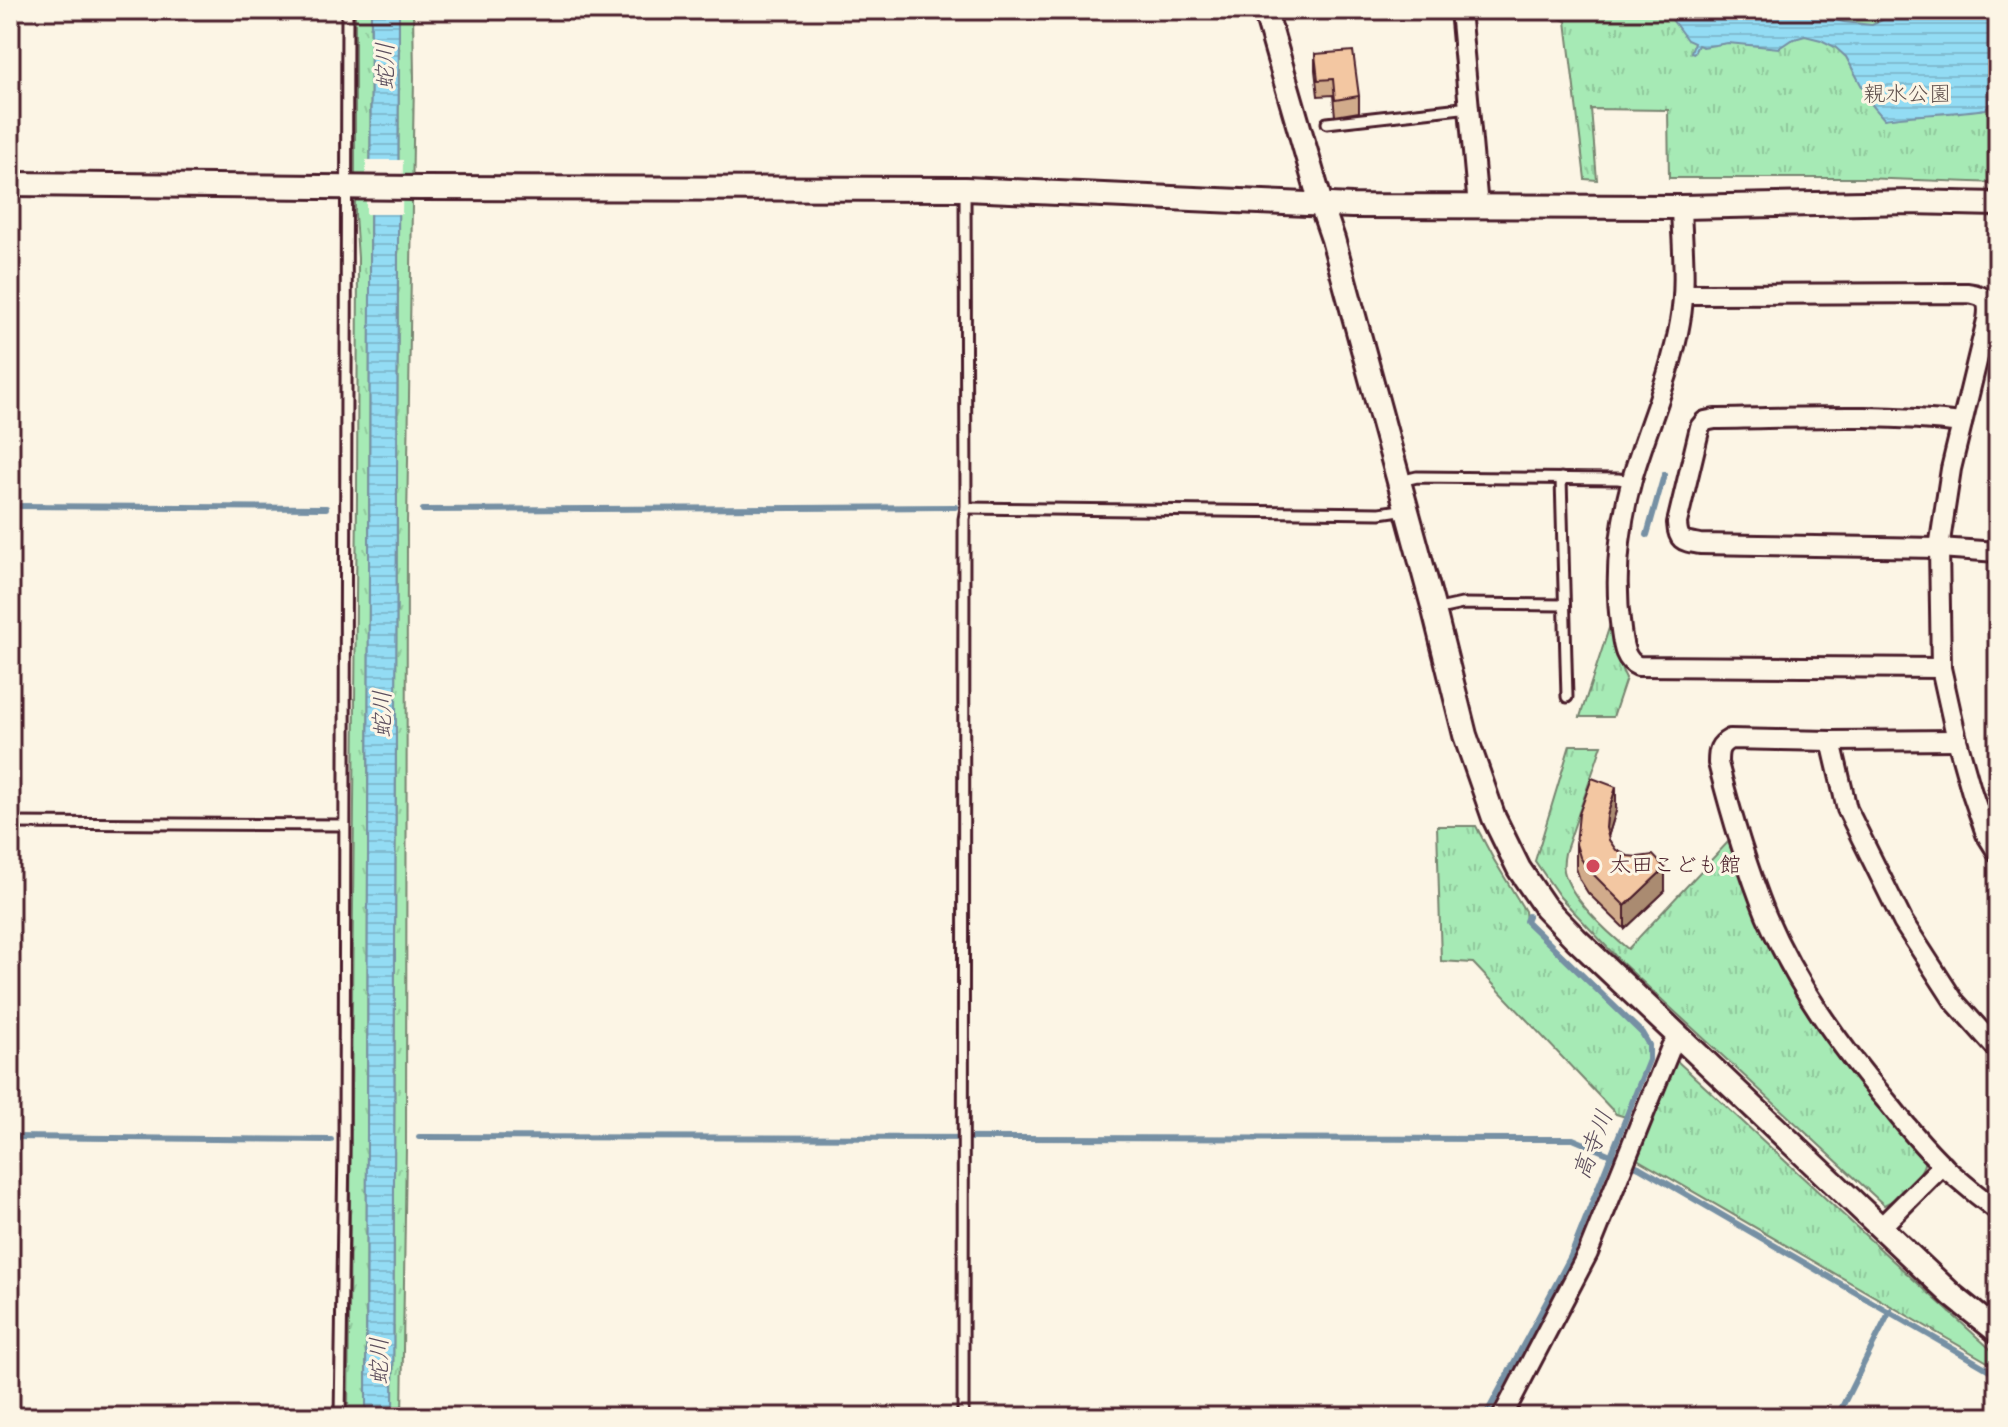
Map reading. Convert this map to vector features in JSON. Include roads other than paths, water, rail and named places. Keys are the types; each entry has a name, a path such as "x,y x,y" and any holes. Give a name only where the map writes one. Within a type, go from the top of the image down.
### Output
{"street":[{"path":"1265,10 1333,239 1465,735 1494,818 1519,869 1545,907 1678,1038 1953,1296 1998,1332"},
{"path":"1460,10 1478,207"},
{"path":"10,184 965,189 1321,204 1478,207 1910,202 1998,204"},
{"path":"1681,207 1684,294 1680,324 1632,481 1621,536 1617,601 1626,654 1631,663 1638,666 1692,668 1941,668"},
{"path":"1684,294 1979,294 1985,299 1989,308 1951,469 1939,548 1941,668 1957,740 1981,820 1998,853"},
{"path":"1962,423 1817,418 1705,421 1700,427 1677,534 1684,541 1700,544 1939,548 1998,552"},
{"path":"1957,740 1730,739 1721,744 1718,763 1744,855 1767,915 1789,963 1820,1016 1854,1063 1943,1165 1998,1211"},
{"path":"1831,741 1847,809 1903,922 1954,1001 1998,1050"},
{"path":"1502,1417 1588,1253 1671,1047 1678,1038"},
{"path":"1881,1227 1943,1165"}],"lane":[{"path":"340,1417 349,187 347,10"},
{"path":"1327,123 1470,107"},
{"path":"963,1417 965,189"},
{"path":"1399,482 1417,477 1632,481"},
{"path":"1561,478 1567,697"},
{"path":"966,508 1380,513 1407,509"},
{"path":"1434,610 1462,604 1564,605"},
{"path":"10,823 344,825"}],"water":[{"name":"蛇川","path":"371,10 399,10 393,1417 366,1417"},
{"path":"1665,10 1816,10 1827,18 1872,25 1902,10 1998,10 1998,29 1991,50 1998,72 1998,95 1986,109 1884,119 1872,105 1846,57 1821,40 1805,36 1779,48 1728,43 1698,45 1694,53 1691,52 1694,43 1687,40"}],"waterway":[{"name":"高寺川","path":"1647,535 1664,475"},
{"path":"10,506 326,508"},
{"path":"423,510 955,507"},
{"name":"高寺川","path":"1485,1417 1570,1258 1649,1060 1649,1045 1642,1033 1526,921 1528,916"},
{"path":"10,1137 331,1140"},
{"path":"419,1137 1573,1139 1639,1167 1998,1375"},
{"path":"1837,1417 1890,1311"}],"place":[{"name":"太田こども館","path":"1593,866"}],"park label":[{"name":"親水公園","path":"1907,95"}]}
